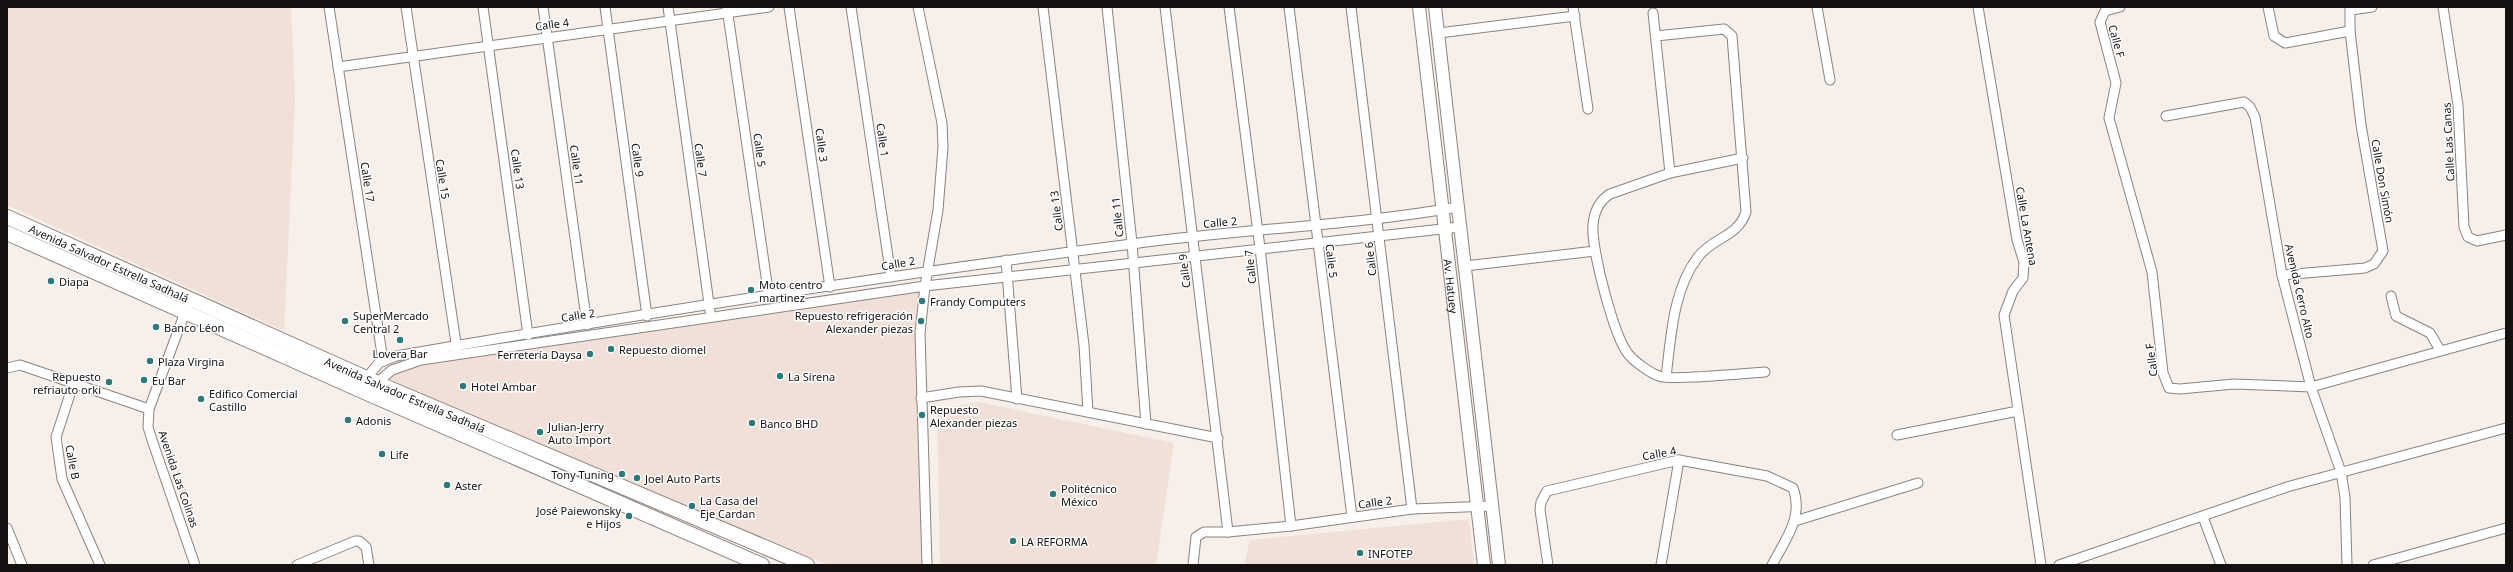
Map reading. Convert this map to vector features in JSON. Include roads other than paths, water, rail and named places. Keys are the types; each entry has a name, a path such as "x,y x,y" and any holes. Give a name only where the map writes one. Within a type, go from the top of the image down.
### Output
{"highway":[{"name":"Avenida Salvador Estrella Sadhalá","path":"7,217 191,298 367,386 762,565"},
{"name":"Avenida Salvador Estrella Sadhalá","path":"7,232 185,310 367,386 807,565"},
{"path":"7,242 168,310 185,310"}],"main road":[{"name":"Av. Hatuey","path":"1419,7 1484,565"},
{"name":"Av. Hatuey","path":"1435,7 1499,565"}],"street":[{"name":"Calle 17","path":"329,7 382,361"},
{"name":"Calle 15","path":"406,7 457,350"},
{"name":"Calle 13","path":"483,7 528,335"},
{"name":"Calle 11","path":"543,7 587,325"},
{"name":"Calle 9","path":"604,7 647,316"},
{"name":"Calle 7","path":"668,7 710,316"},
{"name":"Calle 4","path":"338,67 728,10 769,7"},
{"name":"Calle 3","path":"789,7 830,287"},
{"name":"Calle 1","path":"851,7 891,277"},
{"path":"918,7 940,110 943,139 938,210 925,286 920,333 921,398 926,480 927,565"},
{"name":"Calle 13","path":"1043,7 1084,345 1088,412"},
{"name":"Calle 11","path":"1107,7 1132,244 1146,424"},
{"name":"Calle 9","path":"1165,7 1194,254 1218,438 1228,532"},
{"name":"Calle 7","path":"1229,7 1258,230 1291,526"},
{"name":"Calle 5","path":"1289,7 1352,518"},
{"name":"Calle 6","path":"1351,7 1412,509"},
{"path":"1817,7 1830,80"},
{"name":"Calle La Antena","path":"1978,7 2017,240 2024,262 2023,278 2013,292 2004,315 2041,565"},
{"name":"Calle F","path":"2120,7 2105,12 2100,22 2116,83 2109,118 2152,272 2165,382 2169,388 2174,390 2234,384 2311,387 2440,350 2506,333"},
{"path":"2268,7 2274,36 2285,43 2350,31"},
{"path":"2350,8 2372,7"},
{"name":"Calle Las Canas","path":"2443,7 2458,105 2464,227 2468,238 2477,241 2506,236"},
{"name":"Calle Don Simón","path":"2282,275 2365,268 2374,264 2383,251 2361,124 2350,31 2350,8"},
{"name":"Calle 5","path":"728,10 769,296"},
{"path":"1439,33 1574,12 1588,109"},
{"path":"1653,13 1670,173"},
{"path":"1656,36 1724,29 1730,32 1733,42 1746,212 1744,221 1737,230 1704,250 1683,282 1672,328 1666,377"},
{"name":"Avenida Cerro Alto","path":"2166,116 2244,102 2250,107 2255,117 2282,275 2311,387 2341,472 2345,497 2347,565"},
{"path":"1743,158 1670,173 1610,194 1603,199 1596,211 1593,225 1595,251 1612,319 1629,355 1659,377 1764,372"},
{"name":"Calle 2","path":"367,386 386,373 400,366 457,350 528,335 587,325 928,270 1193,236 1316,225 1458,207"},
{"name":"Calle 2","path":"367,386 382,361 396,356 457,350 925,286 1075,270 1194,254 1460,227"},
{"path":"1465,266 1595,251"},
{"path":"1006,260 1017,399"},
{"path":"864,281 865,294"},
{"path":"2391,296 2396,316 2430,333 2440,350"},
{"name":"Avenida Las Colinas","path":"191,298 185,310 149,409 148,427 195,565"},
{"path":"7,368 20,365 74,382 149,409"},
{"name":"Calle B","path":"74,382 56,437 62,479 100,565"},
{"path":"921,398 976,391 1218,438"},
{"path":"1897,435 2018,412"},
{"path":"2059,565 2287,487 2506,428"},
{"name":"Calle 4","path":"1548,565 1540,510 1545,495 1551,489 1679,460 1767,476 1793,488 1798,504 1796,521"},
{"path":"1661,565 1679,460"},
{"path":"1772,565 1796,521 1918,483"},
{"name":"Calle 2","path":"1192,565 1196,537 1204,532 1228,532 1291,526 1412,509 1492,506"},
{"path":"2203,517 2221,565"},
{"path":"7,528 22,565"},
{"path":"2373,565 2506,528"},
{"path":"297,565 354,541 359,541 366,547 369,565"}],"place":[{"name":"Diapa","path":"51,281"},
{"name":"Moto centro martinez","path":"751,290"},
{"name":"Frandy Computers","path":"922,301"},
{"name":"SuperMercado Central 2","path":"345,321"},
{"name":"Repuesto refrigeración Alexander piezas","path":"921,321"},
{"name":"Banco Léon","path":"156,327"},
{"name":"Lovera Bar","path":"400,340"},
{"name":"Repuesto diomel","path":"611,349"},
{"name":"Ferretería Daysa","path":"590,354"},
{"name":"Plaza Virgina","path":"150,361"},
{"name":"La Sirena","path":"780,376"},
{"name":"Eu Bar","path":"144,380"},
{"name":"Repuesto refriauto orki","path":"109,382"},
{"name":"Hotel Ambar","path":"463,386"},
{"name":"Edifico Comercial Castillo","path":"201,399"},
{"name":"Repuesto Alexander piezas","path":"922,415"},
{"name":"Adonis","path":"348,420"},
{"name":"Banco BHD","path":"752,423"},
{"name":"Julian-Jerry Auto Import","path":"540,432"},
{"name":"Life","path":"382,454"},
{"name":"Tony Tuning","path":"622,474"},
{"name":"Joel Auto Parts","path":"637,478"},
{"name":"Aster","path":"447,485"},
{"name":"Politécnico México","path":"1053,494"},
{"name":"La Casa del Eje Cardan","path":"692,506"},
{"name":"José Paiewonsky e Hijos","path":"629,516"},
{"name":"LA REFORMA","path":"1013,541"},
{"name":"INFOTEP","path":"1360,553"}]}
